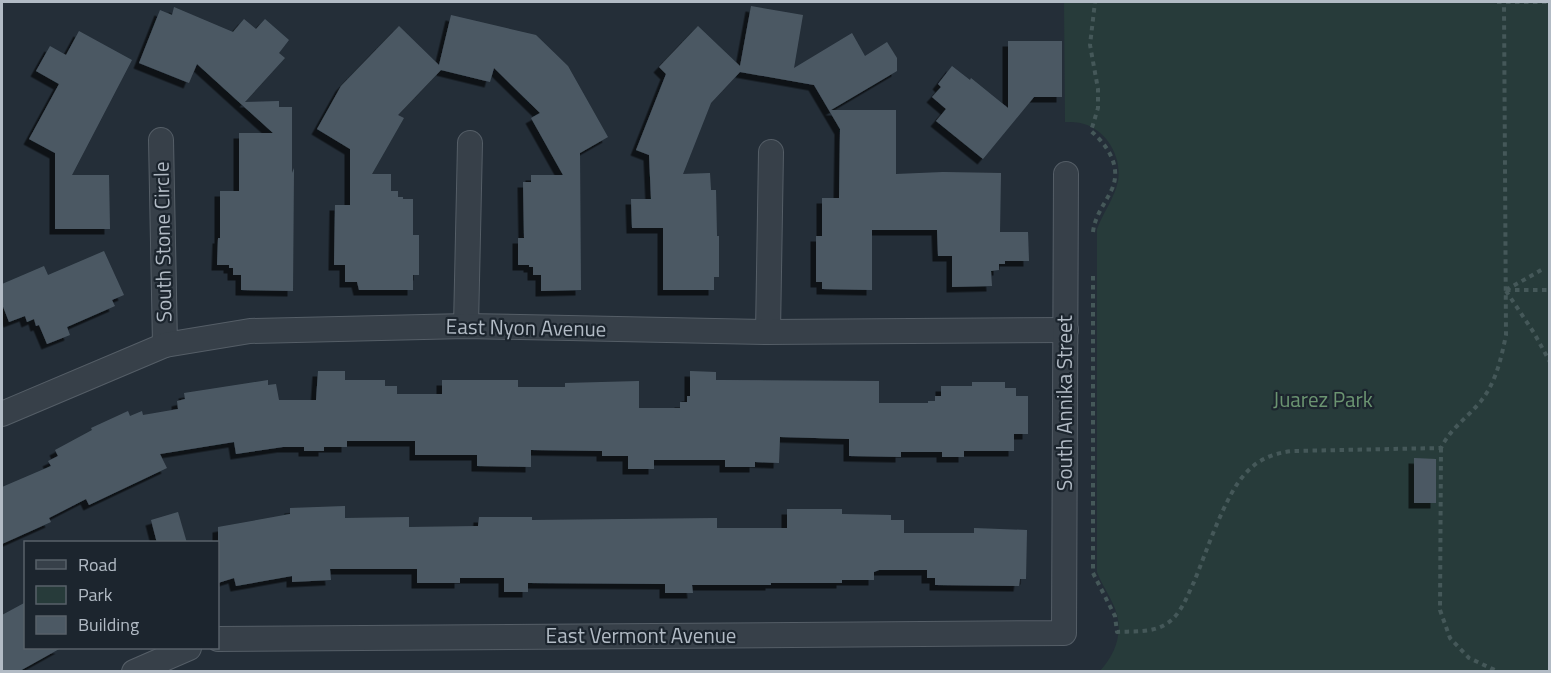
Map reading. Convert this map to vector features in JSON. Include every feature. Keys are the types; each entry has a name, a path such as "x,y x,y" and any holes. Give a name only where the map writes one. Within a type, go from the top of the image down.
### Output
{"street":[{"name":"South Stone Circle","path":"161,140 165,345"},
{"path":"466,326 470,143"},
{"path":"768,332 771,152"},
{"name":"South Annika Street","path":"1064,633 1066,174"},
{"name":"East Nyon Avenue","path":"2,414 165,345 250,331 466,326 768,332 1066,330"},
{"name":"East Vermont Avenue","path":"219,639 1064,633"},
{"path":"134,672 187,649"}],"path":[{"path":"1093,242 1096,216 1113,186 1114,171 1112,156 1103,141 1091,131 1098,108 1098,89 1090,45 1095,2"},
{"path":"1497,2 1550,2"},
{"path":"1499,672 1486,668 1469,658 1450,638 1440,610 1441,448 1447,436 1482,400 1495,378 1506,335 1504,2"},
{"path":"1093,265 1093,573 1115,616 1117,632 1151,630 1168,623 1184,604 1228,500 1244,474 1260,460 1277,452 1441,448"},
{"path":"1505,290 1543,269"},
{"path":"1505,290 1550,290"},
{"path":"1505,290 1534,333 1550,362"}],"green space":[{"name":"Juarez Park","path":"1064,2 1549,2 1549,671 1100,671 1115,647 1119,630 1116,611 1097,572 1097,229 1114,193 1119,172 1115,154 1100,132 1077,122 1065,122"}],"building":[{"path":"751,6 803,15 794,68 852,33 865,56 887,42 897,58 897,71 831,110 896,110 896,174 1001,173 1000,232 1028,232 1029,261 1005,261 1005,264 999,264 999,270 991,271 992,286 952,287 952,256 938,256 937,230 872,230 872,290 822,289 822,282 816,282 816,236 822,236 822,198 839,198 840,129 814,85 740,72 711,103 683,174 710,173 711,190 716,190 719,277 714,277 714,290 663,290 663,228 632,228 631,199 651,199 649,155 636,150 666,74 659,67 698,26 740,66"},
{"path":"174,7 233,32 244,19 256,29 265,19 289,40 279,53 285,58 245,102 279,101 279,107 292,107 293,291 241,290 241,275 233,275 233,268 229,268 229,265 217,265 218,238 220,238 220,191 239,191 239,133 273,133 197,64 189,83 139,63 160,10 172,15"},
{"path":"451,15 536,35 568,66 608,137 580,153 581,290 541,291 541,275 533,275 533,267 529,265 518,265 518,238 524,238 523,182 531,182 531,175 563,175 531,118 540,113 494,68 490,82 441,70 398,115 404,118 372,174 391,174 391,191 398,191 398,197 403,197 403,199 413,199 413,235 419,235 419,275 413,275 413,290 359,290 357,282 345,282 345,265 334,265 335,205 350,205 350,149 317,129 341,86 399,26 439,65"},
{"path":"79,31 132,60 72,175 109,175 110,229 55,229 55,153 29,139 59,84 36,71 50,46 66,55"},
{"path":"1008,41 1062,41 1062,97 1034,97 983,159 936,121 946,109 932,97 941,87 938,84 952,66 970,80 971,78 1008,108"},
{"path":"104,251 124,295 112,300 115,306 67,327 70,335 47,344 34,319 27,322 25,316 9,322 2,304 2,284 44,266 48,275"},
{"path":"318,371 345,371 345,380 385,380 385,386 397,386 397,394 442,394 442,380 518,380 518,387 565,387 565,383 639,381 639,408 680,408 680,402 687,402 687,396 690,396 690,371 716,372 716,380 879,381 879,403 928,403 928,401 935,401 935,396 941,396 941,386 972,386 972,382 1005,382 1005,388 1016,388 1016,396 1028,396 1028,434 1014,434 1014,451 964,451 964,457 942,457 942,452 901,452 901,457 849,456 849,439 780,437 779,463 755,462 755,467 725,467 725,460 654,460 654,469 628,469 628,456 602,456 602,451 531,450 531,467 477,466 477,455 415,455 415,441 347,441 347,447 324,447 324,451 304,451 304,447 283,447 236,454 234,442 160,454 167,468 89,505 86,499 49,518 51,522 2,544 2,487 51,466 48,461 58,456 55,450 92,430 91,428 128,411 130,416 142,411 143,415 178,409 177,401 185,399 184,393 268,380 268,385 276,384 279,400 316,400"},
{"path":"1414,458 1436,459 1436,503 1414,503"},
{"path":"345,506 345,518 409,517 409,527 478,526 479,517 532,517 532,520 717,518 717,528 787,528 787,509 842,509 842,514 891,515 891,520 904,520 904,533 974,533 974,528 1027,530 1026,579 1020,579 1019,586 935,585 935,578 927,578 927,570 879,570 874,572 874,580 842,580 842,583 771,583 771,585 692,585 693,593 665,593 665,584 528,583 528,592 504,592 504,578 460,578 460,583 417,583 417,569 330,569 331,580 292,582 292,576 236,586 234,578 219,583 218,527 290,514 290,508"},
{"path":"178,512 186,541 156,541 151,520"},
{"path":"24,603 24,649 59,649 18,672 2,672 2,615"}]}
